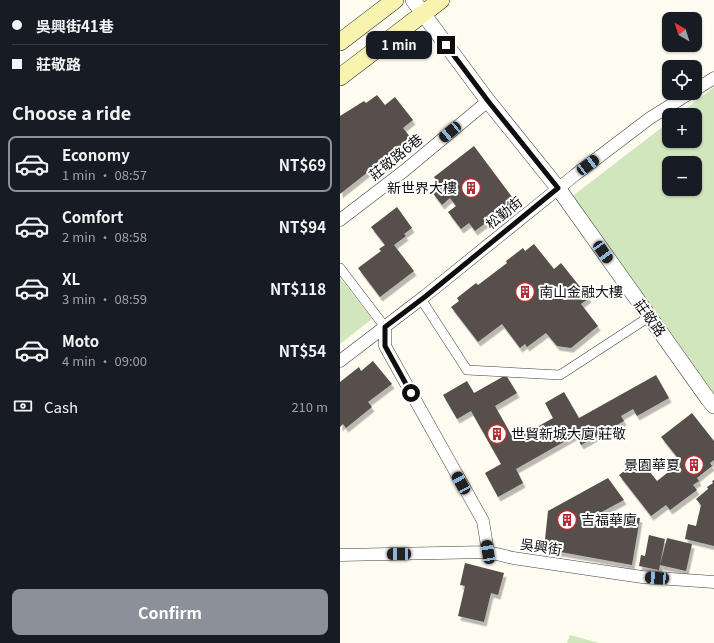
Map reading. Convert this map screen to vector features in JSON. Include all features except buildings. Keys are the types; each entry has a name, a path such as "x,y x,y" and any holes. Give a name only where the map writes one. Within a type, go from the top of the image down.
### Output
{"main road":[{"path":"340,42 395,0"},
{"path":"340,77 418,7 441,0"}],"street":[{"name":"莊敬路","path":"418,7 488,101 558,188 708,400 714,406"},
{"path":"702,86 714,78"},
{"name":"松勤街","path":"340,361 421,299 558,188 650,118 679,100"},
{"name":"莊敬路6巷","path":"340,220 404,171 488,101"},
{"path":"340,268 385,327 385,346 483,521 488,552"},
{"path":"421,299 467,370 560,375 649,317"},
{"name":"吳興街","path":"340,555 488,552 513,558 642,577 714,582"}],"green space":[{"path":"714,87 714,396 566,201 662,127 662,148 702,148 702,108 687,108 697,100 702,100 702,96"},
{"path":"340,278 372,319 340,344"},
{"path":"570,635 599,643 567,643"}],"place":[{"name":"新世界大樓","path":"471,188"},
{"name":"南山金融大樓","path":"525,292"},
{"name":"世貿新城大廈 莊敬","path":"497,434"},
{"name":"景園華夏","path":"694,465"},
{"name":"吉福華廈","path":"567,520"}],"route":[{"path":"411,393 385,346 385,327 426,296 558,188 488,101 446,45"}]}
